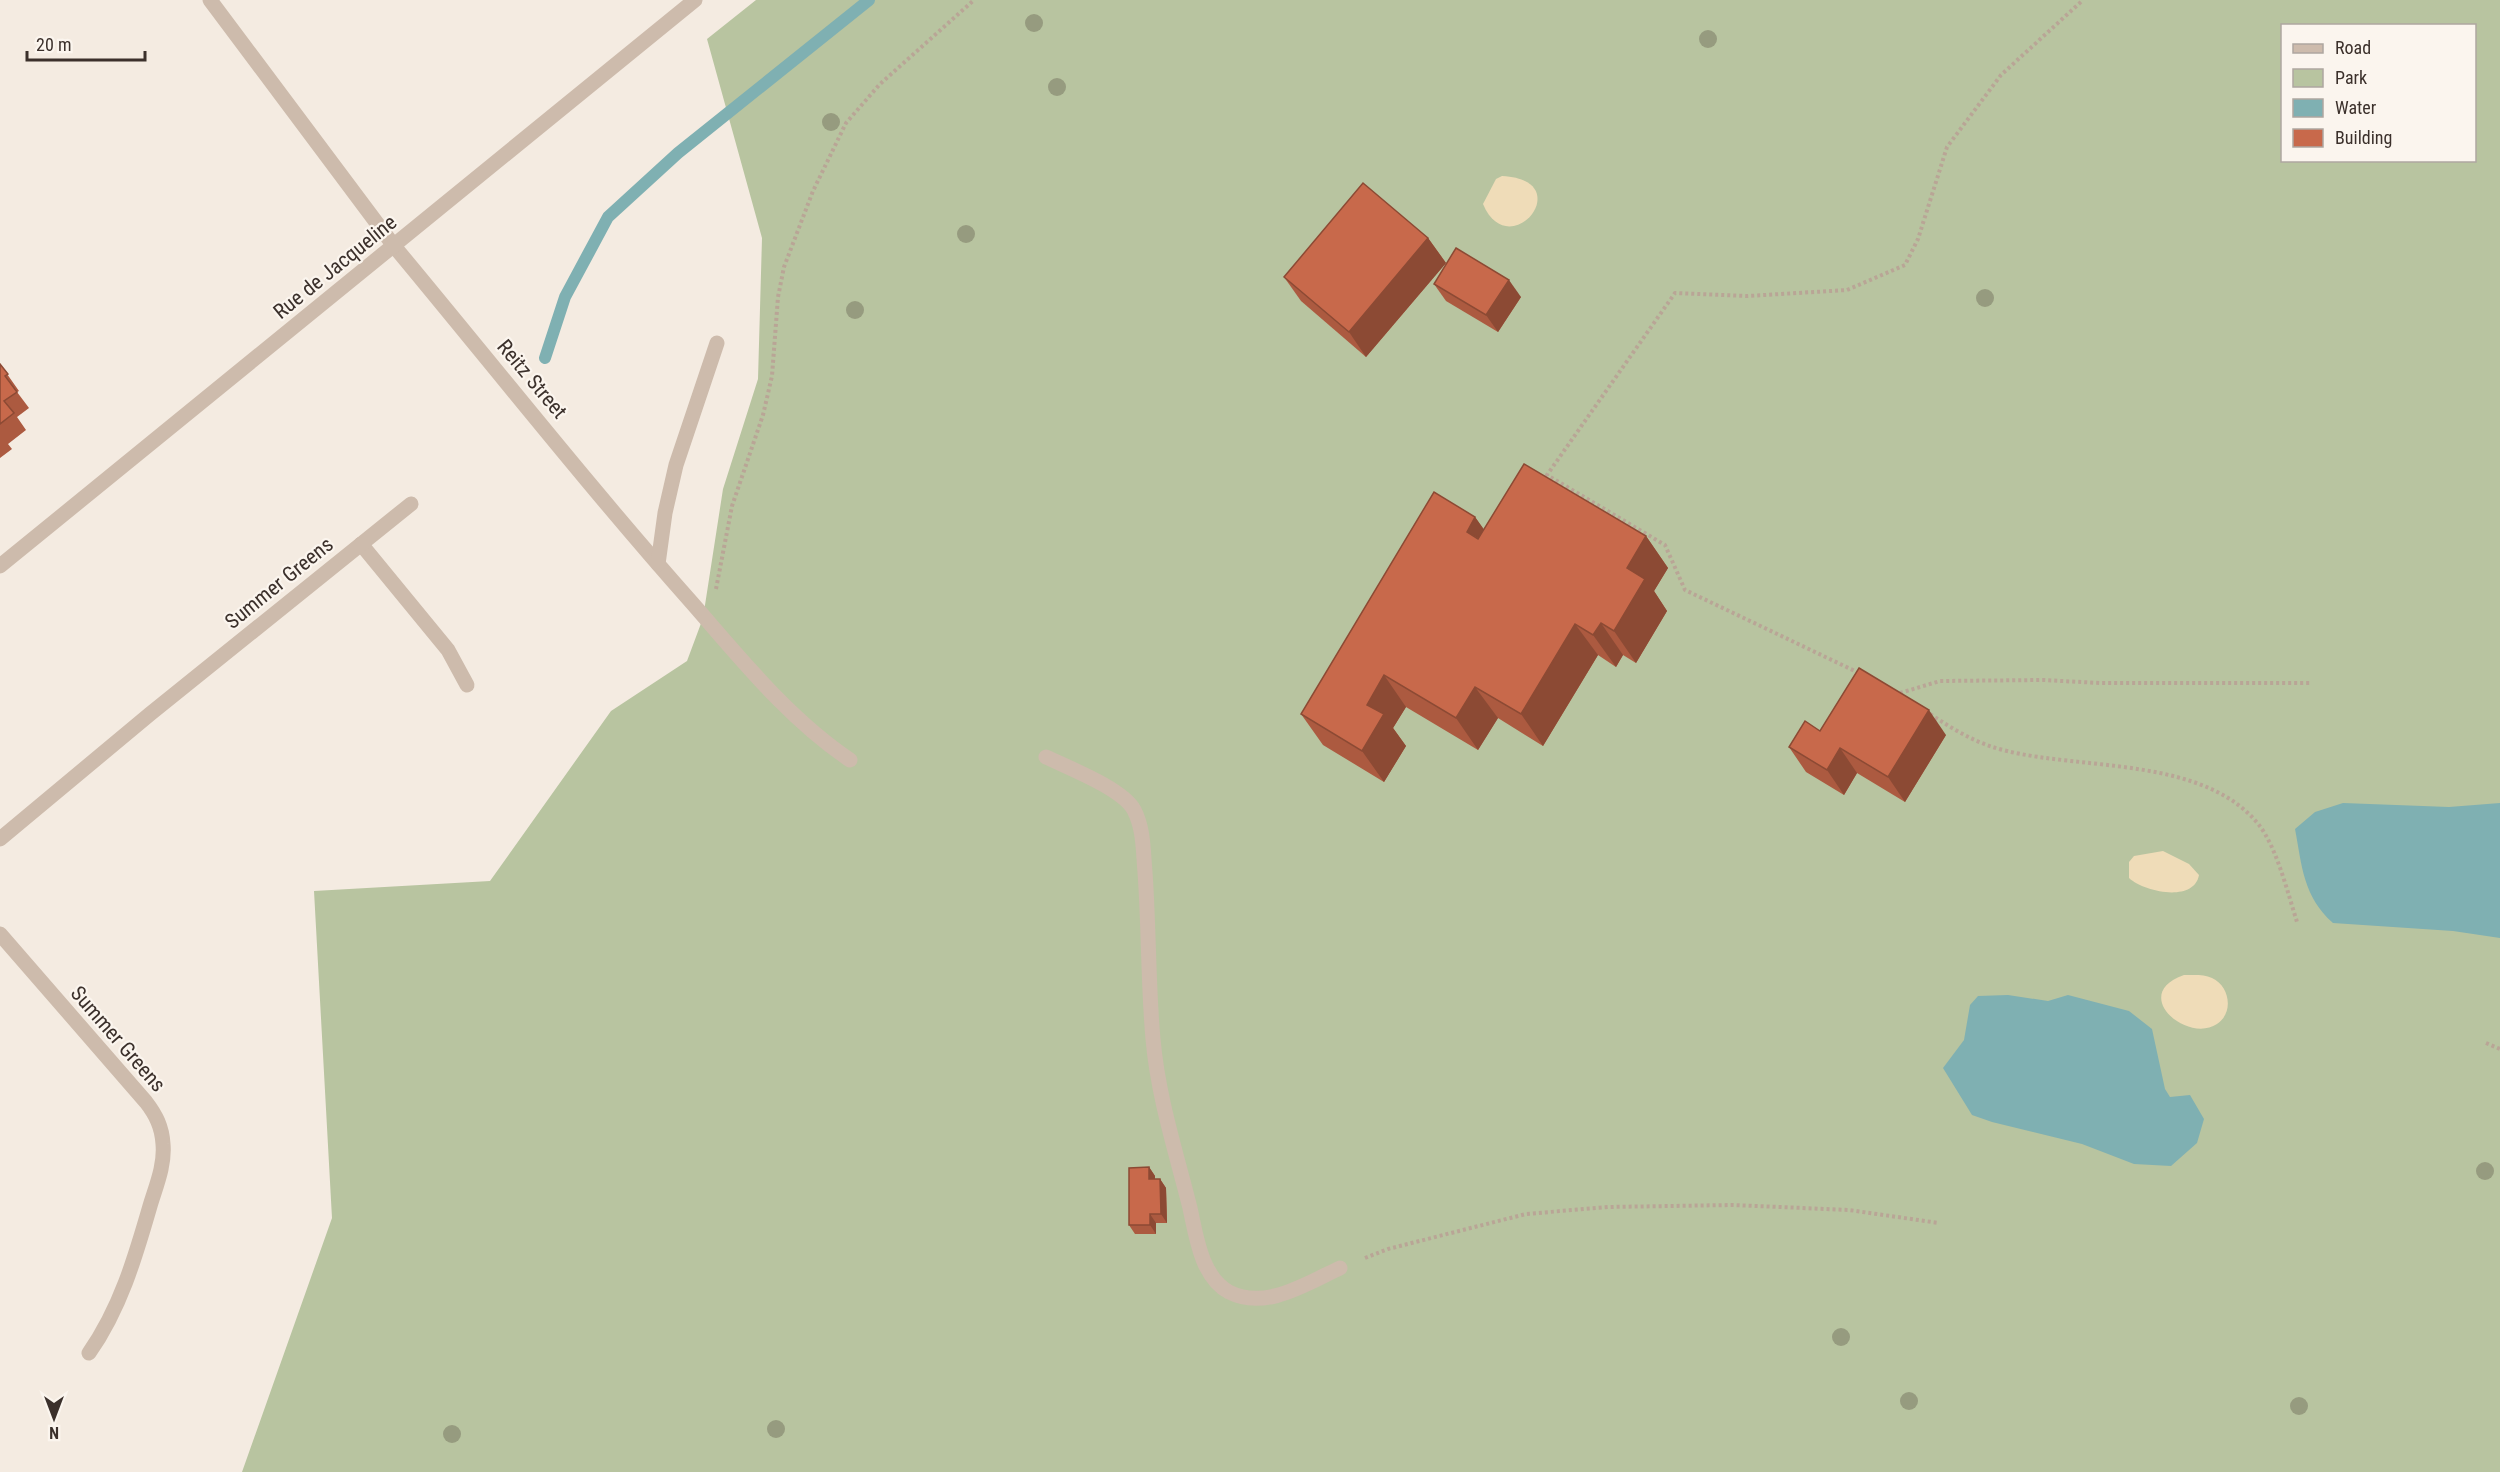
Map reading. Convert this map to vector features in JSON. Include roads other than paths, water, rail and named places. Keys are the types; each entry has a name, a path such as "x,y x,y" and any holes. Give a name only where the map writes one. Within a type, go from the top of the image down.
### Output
{"street":[{"name":"Reitz Street","path":"210,0 394,246 658,564 779,698 825,743 850,760"},
{"name":"Rue de Jacqueline","path":"0,566 695,0"},
{"path":"658,564 665,513 676,465 717,343"},
{"name":"Summer Greens","path":"0,838 411,504"},
{"name":"Summer Greens","path":"361,544 448,650 467,685"},
{"path":"1046,757 1100,783 1128,800 1141,828 1148,915 1155,1063 1168,1127 1199,1246 1210,1272 1228,1291 1257,1298 1281,1295 1340,1268"},
{"name":"Summer Greens","path":"0,934 146,1102 155,1114 161,1130 163,1161 141,1237 107,1329 89,1353"}],"water":[{"path":"2343,803 2449,807 2500,803 2500,938 2453,931 2333,923 2315,902 2305,880 2295,829 2315,812"},
{"path":"2008,995 2048,1001 2068,995 2129,1011 2152,1029 2165,1089 2170,1097 2190,1095 2204,1119 2197,1143 2171,1166 2134,1164 2082,1144 1972,1115 1943,1068 1964,1040 1970,1005 1978,996"}],"waterway":[{"path":"545,358 565,297 608,217 678,153 869,0"}]}
